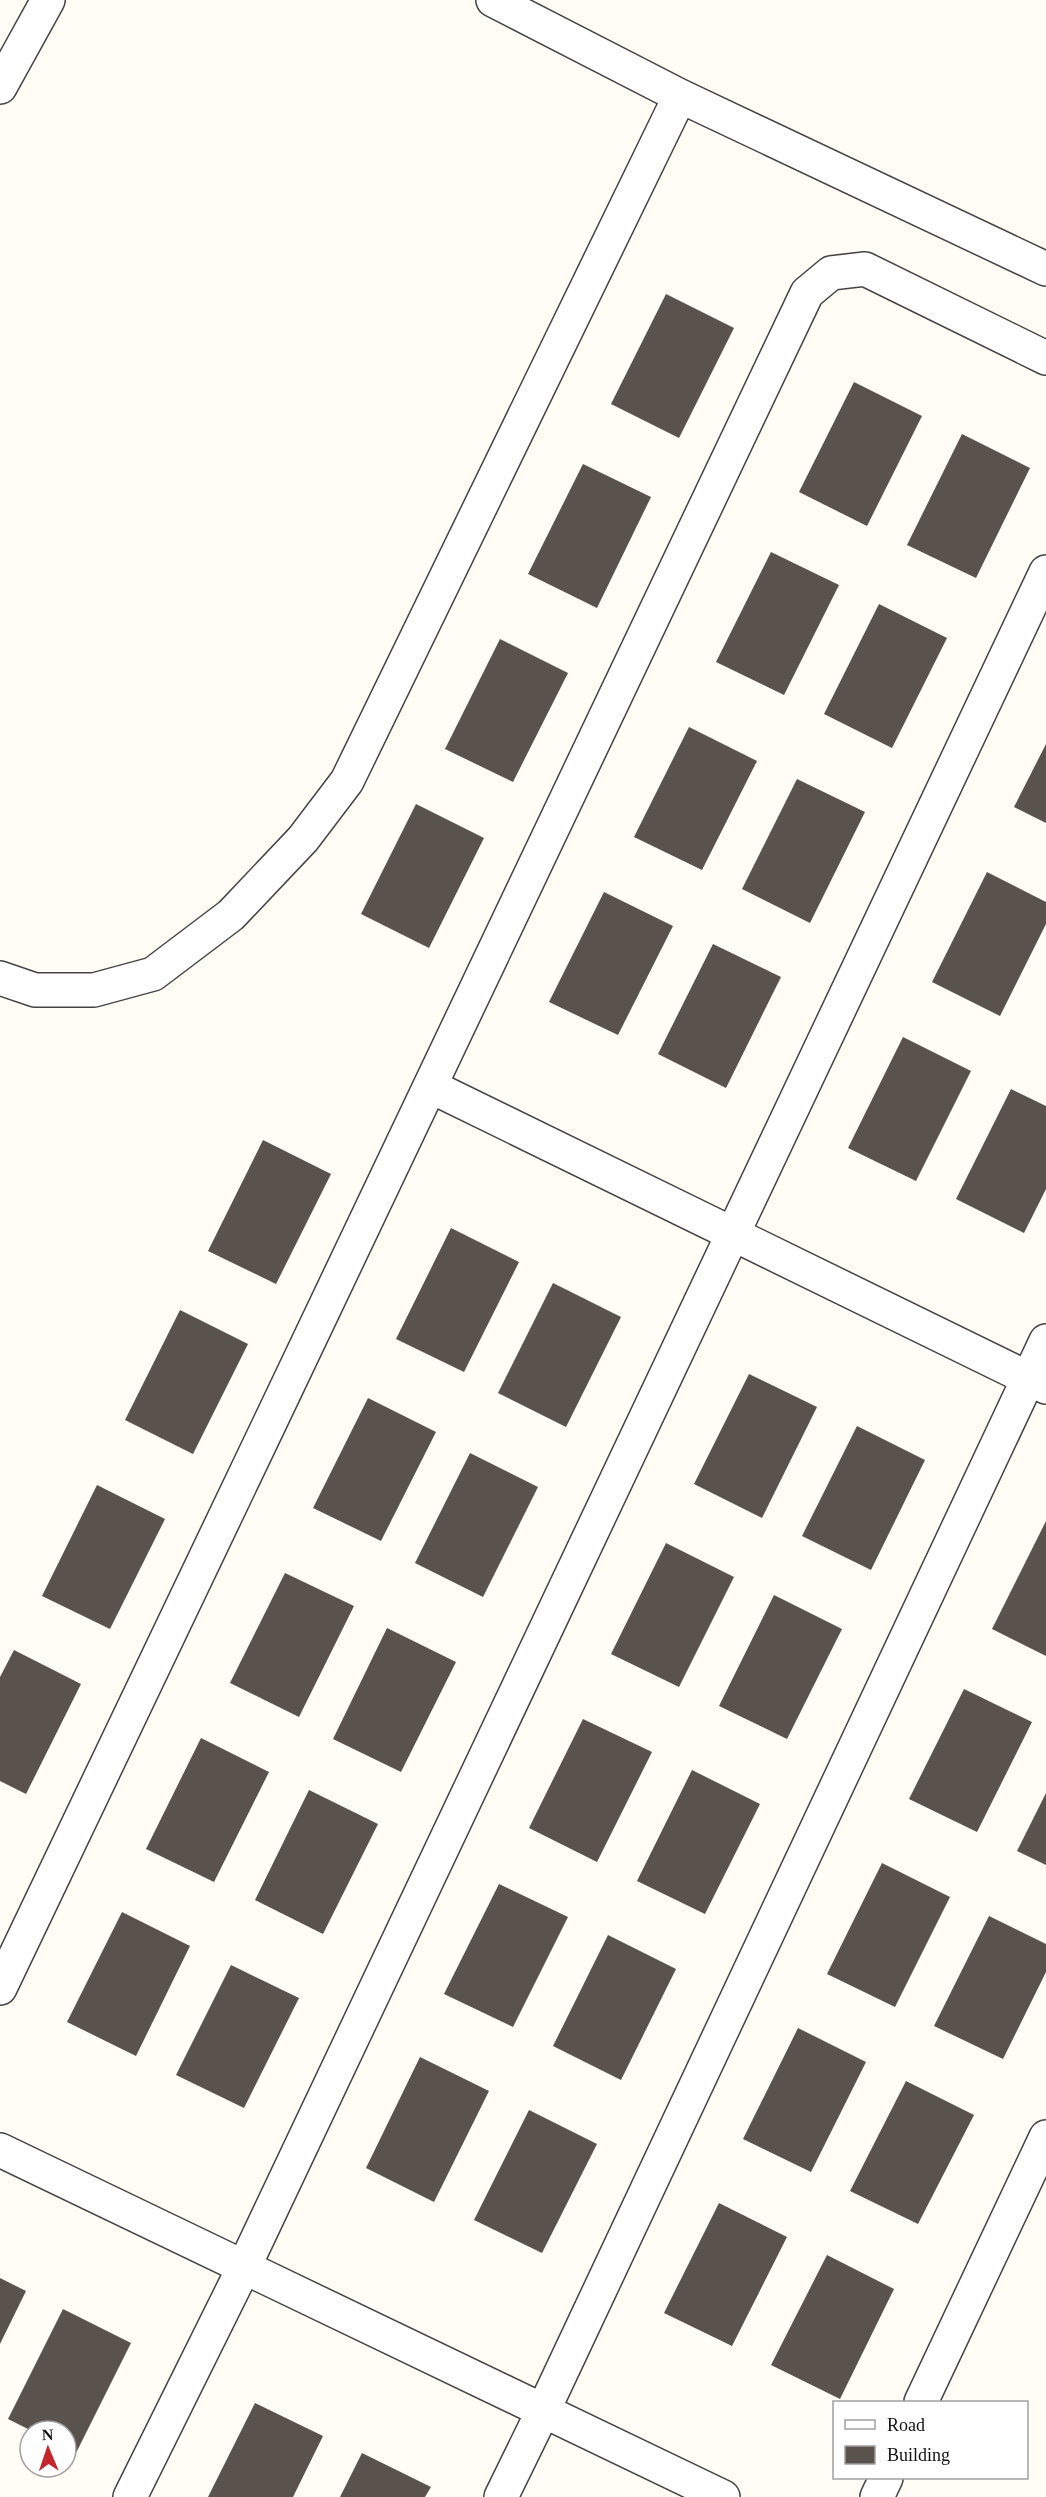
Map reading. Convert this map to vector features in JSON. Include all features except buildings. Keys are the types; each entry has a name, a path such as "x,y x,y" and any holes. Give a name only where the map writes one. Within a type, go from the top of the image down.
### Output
{"street":[{"path":"0,87 48,0"},
{"path":"493,0 680,96 1046,269"},
{"path":"0,978 35,990 94,990 153,974 231,915 303,839 347,781 680,96"},
{"path":"0,1988 430,1086 564,811 807,293 831,273 865,269 1046,358"},
{"path":"130,2497 244,2267 1046,572"},
{"path":"430,1086 1037,1383"},
{"path":"501,2497 1037,1383 1046,1341"},
{"path":"922,2401 1046,2137"},
{"path":"0,2150 723,2497"},
{"path":"877,2497 886,2479"}]}
